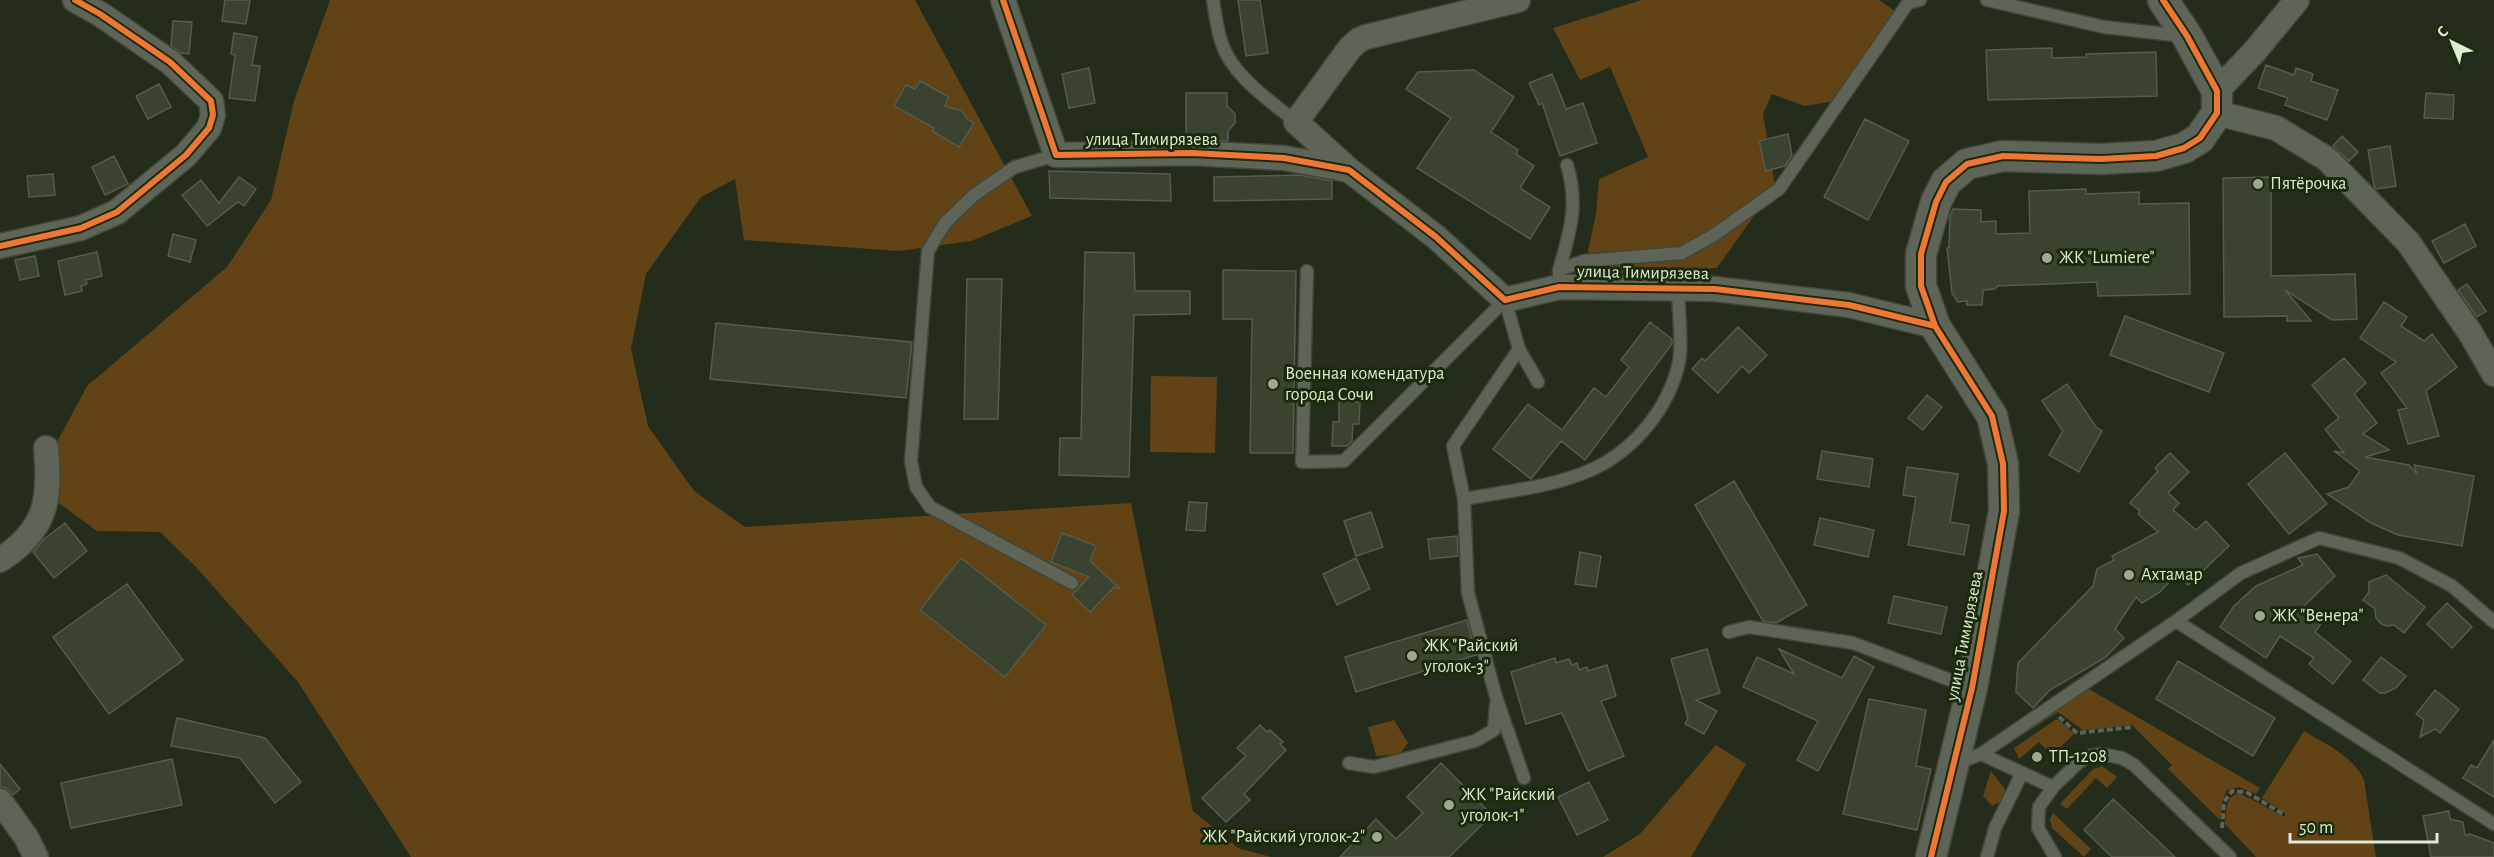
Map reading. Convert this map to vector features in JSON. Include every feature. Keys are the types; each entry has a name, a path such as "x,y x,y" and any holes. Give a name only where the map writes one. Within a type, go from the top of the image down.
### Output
{"street":[{"path":"0,246 81,228 117,212 186,155 209,128 213,115 211,101 170,62 100,14 75,0"},
{"path":"1003,0 1056,155"},
{"path":"1296,122 1350,48 1359,40 1518,0"},
{"path":"2163,0 2187,36 2217,102 2276,128 2327,159 2408,242 2471,334 2494,374"},
{"path":"2217,102 2297,0"},
{"name":"улица Тимирязева","path":"1931,857 1967,759 1972,688 2004,511 2003,464 1992,416 1935,326 1921,286 1921,254 1936,202 1946,182 1967,164 2003,156 2101,159 2156,156 2184,148 2200,138 2217,102"},
{"name":"улица Тимирязева","path":"1296,122 1349,170 1436,237 1505,300 1559,279 1715,289 1849,305 1935,326"},
{"name":"улица Тимирязева","path":"1056,155 1192,153 1284,158 1349,170"},
{"path":"0,560 18,549 34,531 45,507 49,475 46,448"},
{"path":"0,801 26,837 36,857"}],"lane":[{"path":"1213,0 1221,43 1234,65 1262,94 1296,122"},
{"path":"1559,279 1584,261 1682,252 1714,235 1779,189 1908,3 1920,0"},
{"path":"1987,0 2104,27 2187,36"},
{"path":"1056,155 1015,166 974,195 945,222 928,251 910,461 916,487 930,507 1072,583"},
{"path":"1559,279 1573,224 1573,186 1567,165"},
{"path":"1306,272 1302,462 1344,460 1505,300 1519,349 1538,382"},
{"path":"1464,499 1543,485 1594,469 1632,444 1664,406 1680,360 1678,288"},
{"path":"1519,349 1453,446 1464,499 1468,593 1496,698 1524,778"},
{"path":"1967,759 2176,621 2241,573 2319,538 2399,558 2452,586 2494,621"},
{"path":"2176,621 2494,824"},
{"path":"1729,632 1749,627 1853,643 1972,688"},
{"path":"1349,764 1374,767 1475,741 1494,730 1496,698"},
{"path":"2055,857 2038,828 2039,807 2053,787 2079,762 2089,756 2101,754 2122,758 2134,765 2226,853"},
{"path":"1967,759 2022,773 2053,787"},
{"path":"1987,857 1995,828 2022,773"}],"path":[{"path":"2055,717 2060,717 2077,733 2133,727"},
{"path":"2226,853 2224,802 2232,791 2246,792 2285,815"}],"shaded area":[{"path":"330,0 915,0 1032,216 971,241 899,251 744,240 735,179 701,197 646,274 631,349 648,426 694,491 745,527 1131,503 1193,811 1238,848 1271,857 411,857 298,682 195,566 160,532 97,531 34,485 87,386 227,267 271,200 294,101"},
{"path":"1642,0 1879,0 1905,18 1834,101 1805,106 1772,94 1763,114 1775,186 1717,268 1597,274 1588,251 1596,214 1599,179 1648,157 1610,67 1580,80 1553,28"},
{"path":"1151,376 1217,377 1215,453 1150,452"},
{"path":"2087,688 2260,788 2256,794 2239,787 2227,790 2223,799 2220,820 2168,769 2172,765 2132,725 2083,730 2058,712 2013,741 2012,738"},
{"path":"1394,720 1408,743 1400,754 1376,756 1368,727"},
{"path":"2055,720 2059,720 2074,734 2052,755 2039,742 2019,759 2014,748"},
{"path":"2304,731 2337,751 2353,763 2359,771 2364,780 2376,857 2256,857 2225,824 2229,801 2231,797 2239,793 2285,817 2285,813 2262,798"},
{"path":"1716,745 1746,764 1691,857 1603,857 1640,834"},
{"path":"2102,766 2117,777 2107,788 2096,778 2067,809 2060,804 2093,769"},
{"path":"1991,771 2008,793 2003,800 1992,806 1983,796"},
{"path":"2053,813 2091,849 2084,857 2052,828 2050,820"}],"building":[{"path":"225,0 250,0 246,24 222,21"},
{"path":"1238,0 1260,0 1268,53 1246,56"},
{"path":"173,21 192,22 189,54 181,53 171,46"},
{"path":"234,33 257,37 252,65 260,66 255,101 229,98 235,55 231,54"},
{"path":"2052,48 2052,58 2086,57 2086,54 2156,52 2157,96 1988,100 1986,50"},
{"path":"2266,65 2294,75 2296,68 2313,74 2311,81 2338,90 2327,120 2285,105 2288,98 2258,88"},
{"path":"1089,68 1095,103 1069,108 1062,74"},
{"path":"1474,70 1514,97 1491,132 1518,150 1516,154 1534,166 1520,188 1550,207 1530,239 1417,168 1451,118 1406,89 1418,72"},
{"path":"1552,74 1566,109 1583,103 1597,143 1560,156 1542,103 1539,105 1529,83"},
{"path":"920,81 949,97 944,106 962,111 967,119 974,123 959,147 932,131 934,128 894,106 906,85 915,89"},
{"path":"159,84 171,107 148,119 136,96"},
{"path":"1186,93 1227,93 1227,106 1235,114 1235,123 1228,131 1228,141 1186,139"},
{"path":"2426,93 2454,95 2453,119 2424,118"},
{"path":"1865,119 1909,141 1868,220 1824,197"},
{"path":"1788,134 1792,155 1785,166 1766,171 1759,141"},
{"path":"2342,136 2358,152 2349,161 2333,146"},
{"path":"2390,146 2396,186 2376,189 2368,150"},
{"path":"114,156 128,184 105,195 92,167"},
{"path":"1049,171 1170,174 1171,201 1050,198"},
{"path":"53,174 55,195 29,197 27,176"},
{"path":"1300,175 1332,181 1332,199 1214,201 1214,177"},
{"path":"239,177 256,189 244,206 238,202 207,226 182,195 201,180 219,203"},
{"path":"2271,177 2271,276 2355,274 2357,319 2332,320 2285,290 2311,321 2287,321 2287,316 2224,317 2223,178"},
{"path":"2086,189 2086,194 2139,192 2139,204 2189,203 2190,294 2098,296 2097,282 1998,286 1995,289 1983,290 1982,305 1967,305 1967,301 1958,302 1952,293 1947,248 1949,248 1950,216 1953,209 1981,210 1981,222 1996,221 1996,234 2030,233 2029,191"},
{"path":"2465,224 2476,246 2444,263 2432,241"},
{"path":"173,234 196,240 190,262 168,256"},
{"path":"97,252 102,276 86,280 87,284 81,286 82,291 65,295 58,261"},
{"path":"1085,252 1134,253 1135,291 1190,291 1190,314 1134,315 1129,477 1059,475 1060,438 1081,438"},
{"path":"35,256 39,276 20,280 15,260"},
{"name":"Военная комендатура города Сочи","path":"1223,270 1296,271 1293,453 1250,453 1252,319 1223,319"},
{"path":"967,279 1002,279 998,419 964,419"},
{"path":"2467,284 2486,311 2477,317 2458,290"},
{"path":"2384,302 2407,317 2401,326 2424,341 2432,334 2457,367 2426,391 2439,436 2408,444 2398,410 2407,408 2381,373 2396,362 2360,338"},
{"path":"2125,316 2224,353 2209,392 2110,355"},
{"path":"1650,322 1672,339 1672,344 1585,460 1561,441 1531,479 1493,449 1528,404 1562,430 1594,388 1606,397 1629,367 1621,360"},
{"path":"716,323 912,342 906,398 710,379"},
{"path":"1738,327 1767,355 1749,373 1742,366 1718,393 1692,369 1702,358 1705,361"},
{"path":"2344,358 2366,383 2354,394 2377,423 2363,434 2389,450 2365,457 2409,465 2417,474 2414,465 2474,476 2462,546 2398,535 2371,523 2327,494 2349,487 2360,471 2334,451 2344,453 2325,429 2339,418 2312,385"},
{"path":"2067,384 2096,427 2102,431 2079,472 2049,455 2063,431 2042,401"},
{"path":"1927,395 1942,407 1923,430 1908,418"},
{"path":"1339,402 1360,402 1359,424 1353,424 1352,441 1347,446 1332,446 1333,422 1339,422"},
{"path":"1822,451 1873,459 1869,487 1817,479"},
{"path":"2170,453 2189,472 2168,493 2179,503 2173,510 2196,530 2206,521 2229,546 2188,585 2177,574 2160,592 2142,603 2136,597 2115,629 2124,638 2106,657 2050,690 2033,708 2016,692 2018,663 2093,586 2097,569 2114,560 2112,556 2158,532 2138,514 2140,511 2130,503 2158,471 2155,468"},
{"path":"2285,453 2327,504 2289,534 2248,484"},
{"path":"1907,467 1958,474 1950,522 1969,525 1964,555 1908,545 1916,497 1903,495"},
{"path":"1734,481 1807,605 1776,623 1763,621 1695,505"},
{"path":"1189,502 1207,503 1205,531 1186,530"},
{"path":"1371,512 1383,547 1356,556 1344,521"},
{"path":"1820,518 1874,530 1868,557 1814,545"},
{"path":"65,523 87,551 54,578 33,552 43,540"},
{"path":"1062,533 1096,546 1090,561 1119,588 1114,587 1090,612 1072,595 1089,577 1051,562"},
{"path":"1457,536 1458,556 1430,559 1428,539"},
{"path":"1580,552 1601,556 1596,587 1575,584"},
{"path":"2317,554 2335,576 2301,609 2322,622 2315,632 2351,661 2333,684 2309,664 2314,658 2280,636 2266,658 2220,627 2234,606 2256,586 2303,565 2298,558"},
{"path":"961,558 1046,625 1005,677 920,610"},
{"path":"1356,558 1370,589 1337,605 1323,574"},
{"path":"2386,575 2425,607 2404,633 2394,625 2386,626 2380,623 2376,618 2375,609 2363,600 2369,592 2369,582"},
{"path":"127,584 183,660 109,714 53,637"},
{"path":"1894,596 1947,607 1941,634 1888,623"},
{"path":"2447,603 2472,627 2452,648 2427,624"},
{"name":"ЖК \"Райский уголок-3\"","path":"1467,620 1476,655 1356,692 1345,657"},
{"path":"1707,649 1720,693 1696,700 1717,711 1704,734 1685,724 1688,718 1671,659"},
{"path":"1779,649 1842,678 1854,656 1874,667 1818,771 1797,760 1818,721 1743,687 1757,657 1794,674"},
{"path":"2381,657 2406,676 2396,688 2385,693 2380,693 2363,680"},
{"path":"1555,658 1556,663 1569,659 1572,665 1577,663 1579,670 1587,667 1588,671 1607,665 1616,696 1601,701 1624,756 1588,771 1562,713 1526,724 1511,672"},
{"path":"2178,661 2275,718 2253,756 2156,699"},
{"path":"2435,690 2459,709 2440,733 2435,729 2420,737 2424,720 2416,714"},
{"path":"1869,699 1926,710 1916,766 1931,769 1917,830 1843,814"},
{"path":"177,718 265,738 301,782 275,803 240,758 171,746"},
{"path":"1260,725 1267,732 1270,730 1283,742 1280,744 1286,750 1244,794 1250,800 1226,822 1202,798 1246,756 1237,748"},
{"path":"2494,740 2494,797 2463,778 2471,765 2477,768"},
{"path":"172,759 182,805 71,828 61,783"},
{"name":"ЖК \"Райский уголок-1\"","path":"1441,763 1492,815 1449,857 1340,857 1376,819 1396,839 1423,813 1407,797"},
{"path":"0,764 20,789 13,795 6,788 0,787"},
{"path":"1589,782 1608,820 1577,835 1558,797"},
{"path":"2113,799 2175,857 2112,857 2084,830"},
{"path":"2449,811 2450,819 2463,822 2465,835 2470,834 2494,843 2494,857 2431,857 2423,816"}],"cycle path":[{"path":"0,246 81,228 117,212 186,155 209,128 213,115 211,101 170,62 100,14 75,0"},
{"path":"1003,0 1056,155 1192,153 1284,158 1349,170 1436,237 1505,300 1559,287 1715,289 1849,305 1935,326"},
{"path":"1931,857 1972,688 2004,511 2003,464 1992,416 1935,326 1921,286 1921,254 1936,202 1946,182 1967,164 2003,156 2101,159 2156,156 2184,148 2200,138 2217,113 2217,91 2187,36 2163,0"}],"place":[{"name":"Пятёрочка","path":"2258,184"},
{"name":"ЖК \"Lumiere\"","path":"2047,258"},
{"name":"Военная комендатура города Сочи","path":"1273,384"},
{"name":"Ахтамар","path":"2129,575"},
{"name":"ЖК \"Венера\"","path":"2260,616"},
{"name":"ЖК \"Райский уголок-3\"","path":"1412,656"},
{"name":"ТП-1208","path":"2037,757"},
{"name":"ЖК \"Райский уголок-1\"","path":"1449,805"},
{"name":"ЖК \"Райский уголок-2\"","path":"1377,837"}]}
